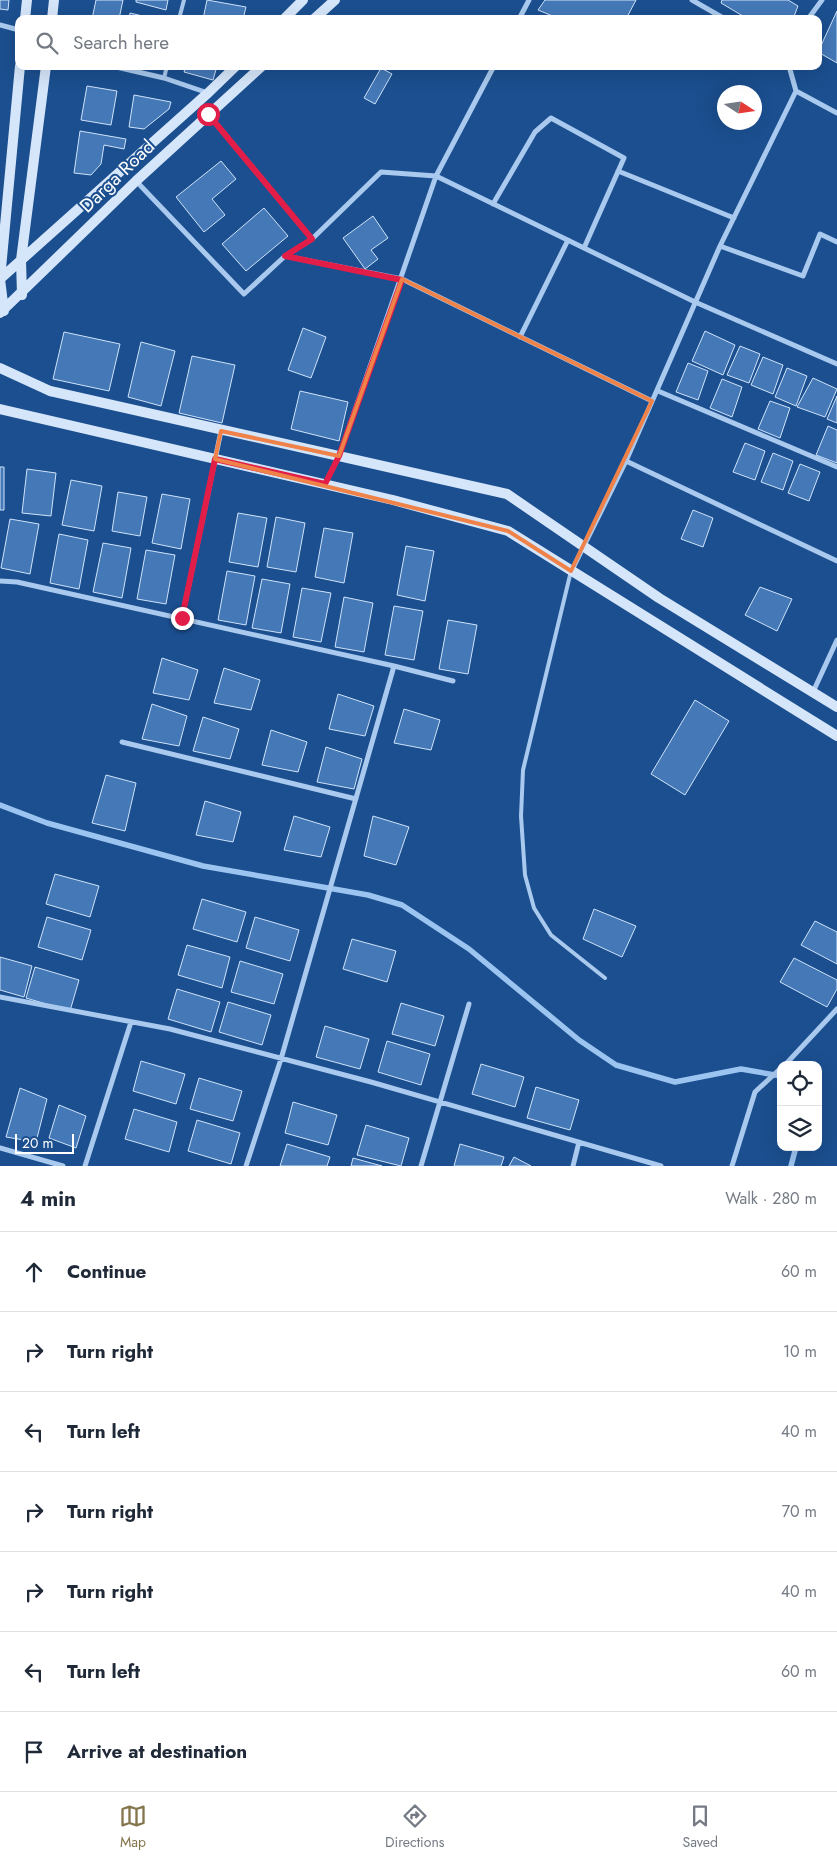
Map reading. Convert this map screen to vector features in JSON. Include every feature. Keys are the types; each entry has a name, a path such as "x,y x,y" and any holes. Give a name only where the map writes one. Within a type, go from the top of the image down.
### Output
{"street":[{"path":"26,15 28,0"},
{"path":"52,15 54,0"},
{"path":"288,15 302,0"},
{"path":"318,15 335,0"},
{"path":"521,15 528,0"},
{"path":"692,0 718,15"},
{"path":"811,15 822,0"},
{"path":"0,25 15,29"},
{"path":"2,312 0,279 20,70"},
{"path":"22,294 21,260 45,70"},
{"path":"129,70 164,78 208,93"},
{"name":"Darga Road","path":"0,279 232,70"},
{"name":"Darga Road","path":"2,312 136,180 258,70"},
{"path":"325,484 339,456 402,280 436,176 492,70"},
{"path":"571,571 626,461 720,246 796,92 790,70"},
{"path":"796,92 837,113"},
{"path":"208,114 312,239"},
{"path":"493,204 535,132 551,118 624,158 584,248"},
{"path":"618,171 734,218"},
{"path":"136,180 244,294 285,256 312,239 380,172 436,176 695,302 837,364"},
{"path":"720,246 803,276 820,234 837,242"},
{"path":"520,337 568,240"},
{"path":"285,256 402,280 652,401"},
{"path":"0,368 50,392 507,494 659,598 837,707"},
{"path":"658,391 837,466"},
{"path":"0,409 325,484 508,531 837,736"},
{"path":"182,618 221,430"},
{"path":"626,461 837,561"},
{"path":"0,581 17,582 182,618 453,681"},
{"path":"813,692 837,640"},
{"path":"246,1166 281,1059 394,666"},
{"path":"122,742 356,799"},
{"path":"0,997 170,1029 440,1102 661,1166"},
{"path":"421,1166 469,1004"},
{"path":"789,1061 837,1009"},
{"path":"85,1166 131,1022"},
{"path":"732,1166 755,1092 777,1072"},
{"path":"573,1166 579,1142"},
{"path":"0,1148 63,1166"}],"lane":[{"path":"180,15 184,0"},
{"path":"164,78 166,70"},
{"path":"571,571 523,770 521,816 525,875 534,908 551,934 605,978"}],"highlighted area":[{"path":"402,279 652,401 571,571 508,531 215,459 221,431 339,456"}],"building":[{"path":"0,0 9,0 8,10 0,9"},
{"path":"96,0 123,0 120,15 93,15"},
{"path":"136,0 168,0 166,10 136,2"},
{"path":"207,0 246,7 244,15 204,15"},
{"path":"545,0 636,0 628,15 550,15 538,10"},
{"path":"722,0 788,0 798,6 795,15 741,15 721,3"},
{"path":"837,11 837,63 822,54 822,43"},
{"path":"185,70 216,70 213,80 184,72"},
{"path":"380,70 385,70 392,74 375,104 364,98"},
{"path":"87,86 117,91 111,125 81,120"},
{"path":"134,95 171,102 169,109 144,129 129,127"},
{"path":"80,131 126,139 124,149 104,145 101,164 91,175 74,173"},
{"path":"221,161 236,179 212,199 225,215 204,232 176,197"},
{"path":"264,208 288,236 246,271 222,244"},
{"path":"373,216 388,238 371,250 378,259 365,269 343,238"},
{"path":"303,328 326,337 311,378 288,370"},
{"path":"705,331 735,345 723,375 692,361"},
{"path":"64,332 120,344 109,391 53,379"},
{"path":"141,342 175,351 161,406 128,397"},
{"path":"740,346 760,354 749,383 727,375"},
{"path":"192,356 235,365 222,423 179,413"},
{"path":"763,357 783,365 773,394 751,385"},
{"path":"688,363 708,371 698,400 676,392"},
{"path":"787,368 807,376 796,406 775,397"},
{"path":"813,378 837,389 825,417 797,407"},
{"path":"722,379 742,387 732,417 710,408"},
{"path":"300,391 348,402 339,441 291,429"},
{"path":"837,396 837,423 827,419"},
{"path":"770,401 790,408 780,438 758,429"},
{"path":"828,426 837,430 837,463 816,455"},
{"path":"745,443 765,451 755,480 733,472"},
{"path":"773,453 793,461 783,490 761,482"},
{"path":"800,464 820,472 809,501 788,493"},
{"path":"0,467 4,467 4,510 0,510"},
{"path":"27,469 56,473 51,516 22,513"},
{"path":"71,480 102,486 94,531 62,525"},
{"path":"118,492 147,497 140,536 112,531"},
{"path":"162,494 190,499 181,549 152,543"},
{"path":"693,510 713,518 703,547 681,539"},
{"path":"238,513 267,518 258,567 229,562"},
{"path":"276,517 305,523 296,572 267,567"},
{"path":"10,519 39,524 30,574 1,568"},
{"path":"324,528 353,533 344,583 315,577"},
{"path":"59,534 88,540 79,589 50,583"},
{"path":"103,543 131,548 122,598 93,592"},
{"path":"406,546 434,551 425,601 397,595"},
{"path":"146,550 175,555 166,604 137,599"},
{"path":"227,571 255,576 246,625 218,620"},
{"path":"262,579 290,584 281,633 252,628"},
{"path":"760,587 792,599 777,631 745,615"},
{"path":"302,588 331,593 321,642 293,637"},
{"path":"344,597 373,603 364,652 335,647"},
{"path":"394,606 423,611 414,660 385,655"},
{"path":"448,620 477,625 468,674 439,669"},
{"path":"162,658 198,670 189,700 153,693"},
{"path":"224,668 260,680 251,710 214,703"},
{"path":"338,694 374,706 365,736 329,729"},
{"path":"695,700 729,721 685,795 651,774"},
{"path":"152,704 187,716 179,746 142,739"},
{"path":"404,709 440,720 431,750 394,743"},
{"path":"203,717 239,729 230,759 193,751"},
{"path":"271,730 307,742 298,772 262,765"},
{"path":"326,747 362,759 354,789 317,782"},
{"path":"106,775 136,783 125,831 92,823"},
{"path":"205,801 241,812 233,842 196,835"},
{"path":"294,816 330,827 321,857 284,850"},
{"path":"373,816 409,827 396,865 364,856"},
{"path":"55,874 99,886 90,917 46,904"},
{"path":"202,899 246,912 237,942 193,929"},
{"path":"594,909 636,926 622,957 583,939"},
{"path":"47,917 91,930 82,960 38,947"},
{"path":"255,917 299,930 290,961 246,948"},
{"path":"815,921 837,932 837,964 801,945"},
{"path":"352,939 396,951 387,982 343,969"},
{"path":"187,945 230,957 222,988 178,975"},
{"path":"0,957 32,966 24,997 0,990"},
{"path":"794,958 837,980 837,989 827,1007 780,982"},
{"path":"240,961 283,974 274,1004 231,992"},
{"path":"35,967 79,980 70,1011 26,998"},
{"path":"177,989 220,1002 211,1032 168,1019"},
{"path":"228,1002 271,1015 262,1045 219,1032"},
{"path":"401,1003 444,1016 435,1046 392,1034"},
{"path":"325,1026 369,1039 360,1069 316,1057"},
{"path":"387,1041 430,1054 421,1085 378,1072"},
{"path":"141,1061 185,1074 176,1104 133,1091"},
{"path":"481,1064 524,1077 515,1107 472,1094"},
{"path":"199,1078 242,1091 233,1121 190,1109"},
{"path":"536,1087 579,1100 570,1130 527,1118"},
{"path":"20,1088 47,1099 36,1142 6,1137"},
{"path":"293,1102 337,1115 328,1145 285,1133"},
{"path":"59,1105 86,1116 76,1148 49,1138"},
{"path":"134,1109 177,1122 169,1152 125,1139"},
{"path":"197,1120 240,1133 231,1164 188,1151"},
{"path":"366,1125 409,1138 401,1166 357,1155"},
{"path":"287,1144 330,1157 327,1166 280,1166"},
{"path":"460,1144 504,1157 501,1166 454,1166"},
{"path":"514,1157 531,1166 509,1166"},
{"path":"353,1158 382,1166 351,1166"}],"waterway":[{"path":"0,805 47,823 203,866 368,895 402,905 469,949 579,1040 616,1065 675,1082 741,1069 777,1075"},
{"path":"791,1166 795,1151"}],"route":[{"path":"182,618 215,459 325,484 339,456 402,280 285,256 312,239 208,114"}]}
